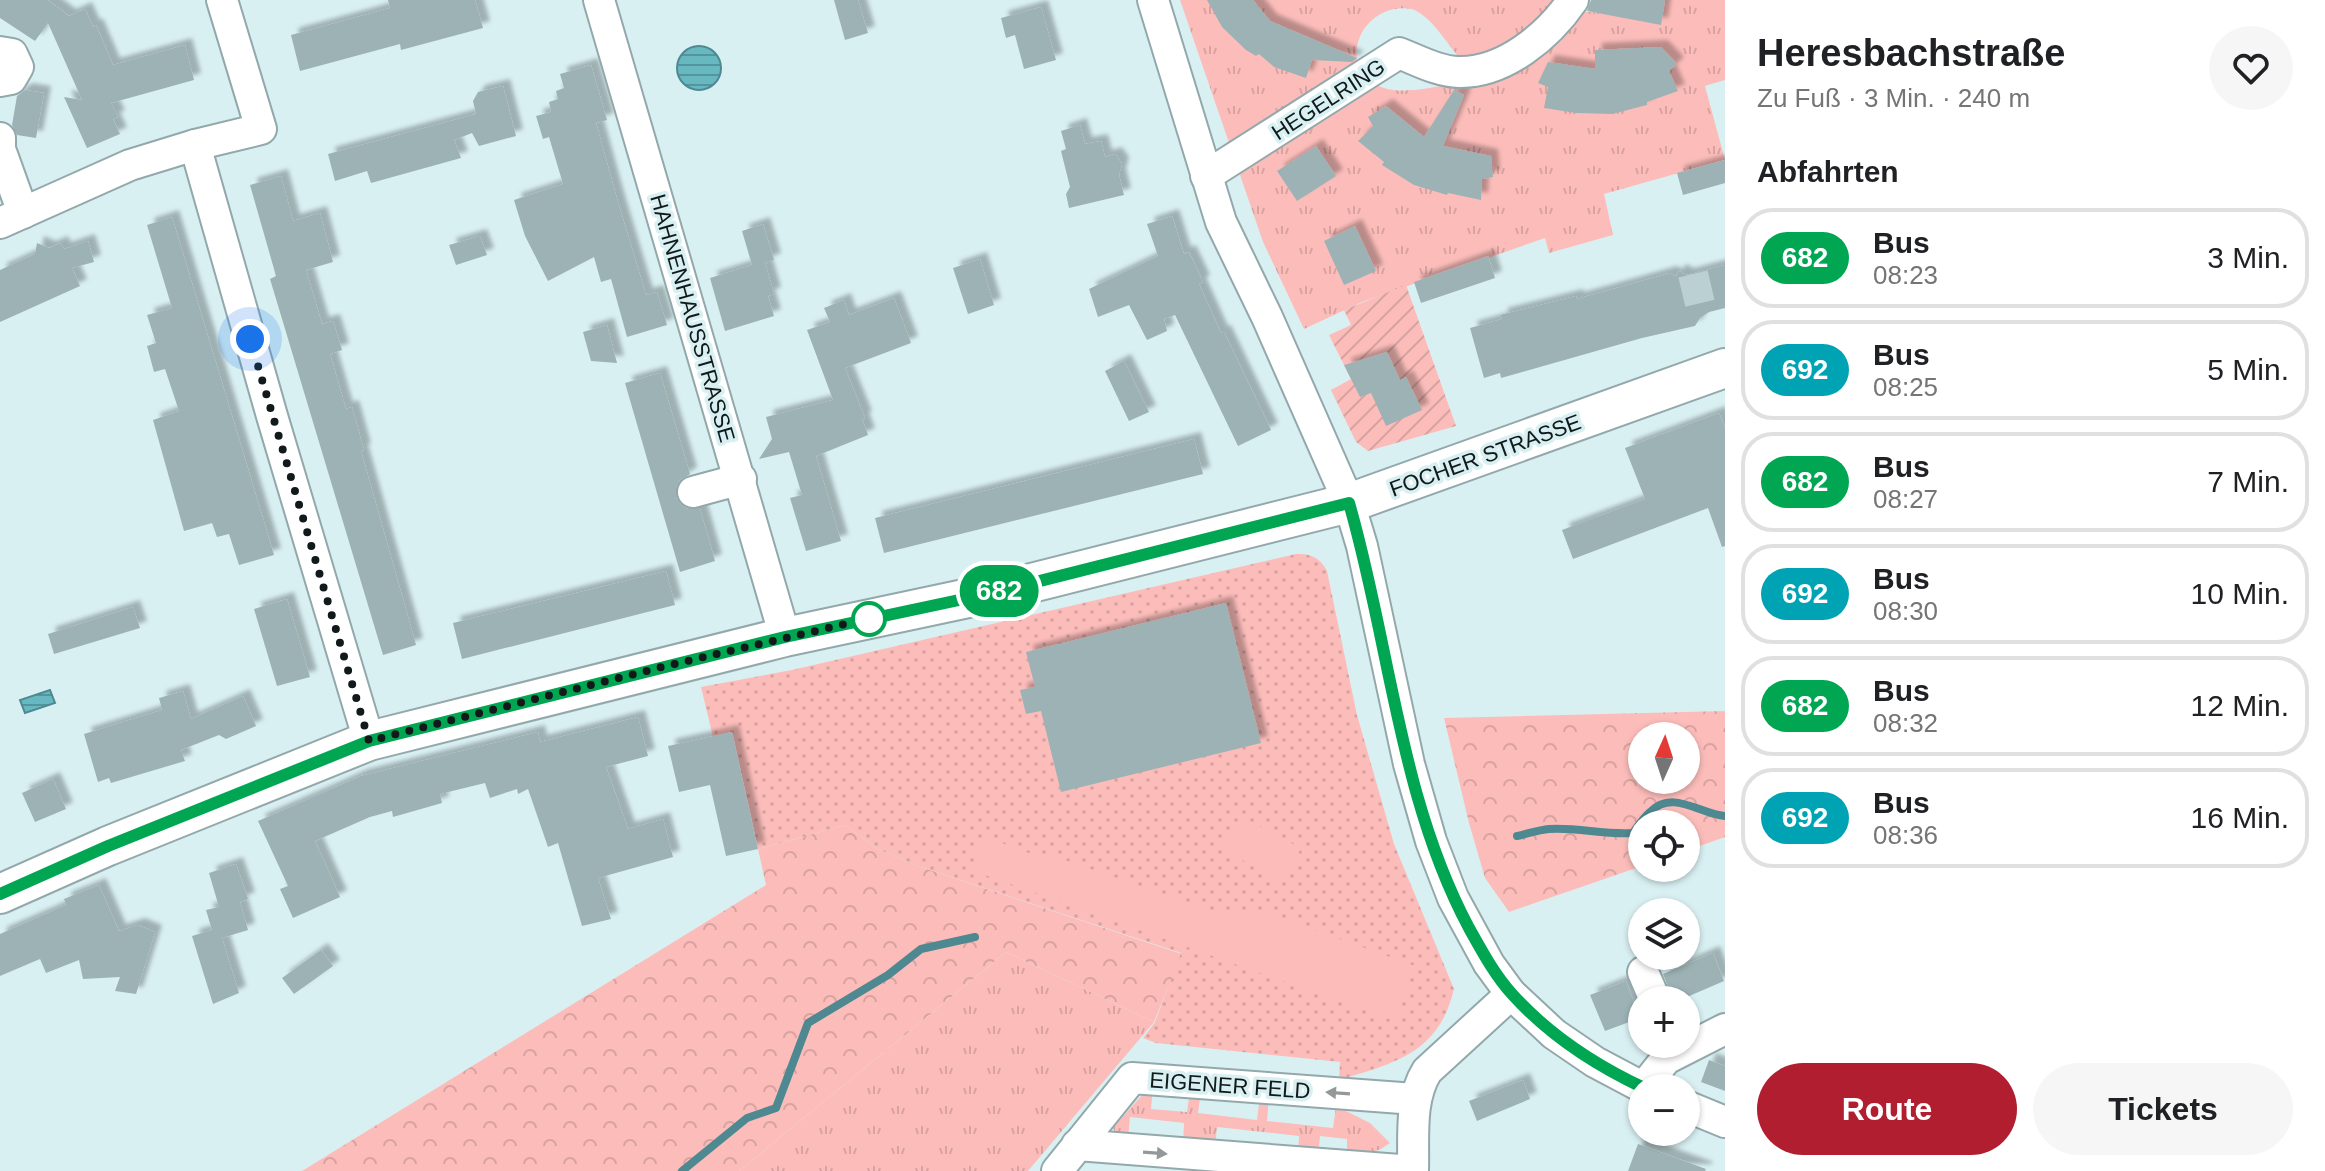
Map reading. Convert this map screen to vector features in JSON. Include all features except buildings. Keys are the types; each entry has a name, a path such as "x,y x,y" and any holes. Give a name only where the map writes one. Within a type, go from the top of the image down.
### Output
{"main road":[{"name":"FOCHER STRASSE","path":"0,894 108,846 369,741 785,637 992,593 1349,503 1725,368"}],"street":[{"path":"0,138 12,218 130,165 261,129 222,0"},
{"name":"HAHNENHAUSSTRASSE","path":"599,0 785,637"},
{"path":"1153,0 1221,222 1267,317 1349,503 1362,546 1409,764 1431,841 1453,898 1489,964 1511,994 1554,1034 1628,1080"},
{"name":"HEGELRING","path":"1206,176 1399,53 1456,72 1490,67 1540,37 1573,0"},
{"path":"0,52 12,54 18,67 11,79 0,81"},
{"path":"195,145 369,741"},
{"path":"693,492 741,479"},
{"path":"1643,972 1649,986"},
{"path":"1077,1145 1413,1171 1415,1099 1419,1084 1427,1071 1511,994"},
{"path":"1700,1022 1725,1010"},
{"path":"1700,1039 1725,1029"},
{"name":"EIGENER FELD","path":"1057,1171 1132,1078 1415,1099"},
{"path":"1700,1112 1725,1122"}],"green space":[{"path":"1180,0 1554,0 1536,22 1513,41 1472,56 1458,56 1419,12 1394,9 1379,15 1367,25 1359,38 1359,67 1368,79 1384,88 1399,90 1426,89 1458,82 1576,14 1607,14 1610,0 1725,0 1725,80 1705,86 1725,160 1604,194 1613,235 1549,253 1545,238 1362,302 1304,329 1263,242"},
{"path":"1406,285 1456,426 1368,451 1356,442 1331,390 1351,379 1329,335 1351,325 1344,310"},
{"path":"1296,554 1314,557 1327,571 1357,715 1394,844 1454,989 1438,1028 1412,1052 1396,1061 1339,1080 1340,1062 1156,1043 1143,1038 1155,1022 1181,953 918,866 878,849 845,825 758,849 732,733 713,737 701,687 792,670"},
{"path":"1725,711 1725,837 1700,846 1700,810 1628,810 1628,871 1509,912 1485,878 1444,718"},
{"path":"1240,816 1301,848 1284,882 1223,850"},
{"path":"845,825 878,849 918,866 1182,954 1154,1022 1006,952 739,1171 302,1171 766,885 758,849"},
{"path":"983,836 1048,860 1050,855 1229,917 1251,907 1415,966 1395,1021 971,870"},
{"path":"1006,952 1154,1022 1028,1171 739,1171"},
{"path":"1149,1087 1153,1087 1151,1109 1187,1112 1190,1090 1201,1091 1198,1113 1257,1120 1260,1097 1269,1098 1267,1121 1333,1128 1336,1106 1370,1123 1390,1143 1347,1162 1347,1139 1320,1136 1318,1158 1298,1156 1299,1136 1217,1127 1215,1147 1183,1144 1184,1123 1130,1117 1128,1139 1118,1138 1113,1128"}],"water":[{"path":"699,46 715,52 721,68 715,84 699,90 683,84 677,68 683,52"},
{"path":"50,690 55,703 25,713 20,700"}],"waterway":[{"path":"1517,836 1559,829 1633,833 1650,812 1668,803 1725,816"},
{"path":"682,1171 747,1118 776,1108 808,1023 888,975 921,949 975,937"}],"tunnel":[{"path":"1693,274 1703,316"}],"bus line":[{"name":"682","path":"0,894 231,795 369,741 785,637 992,593 1349,503 1362,546 1409,764 1431,841 1453,898 1489,964 1511,994 1554,1034 1628,1080"}],"route":[{"path":"250,339 369,741 670,665 869,619"}]}
